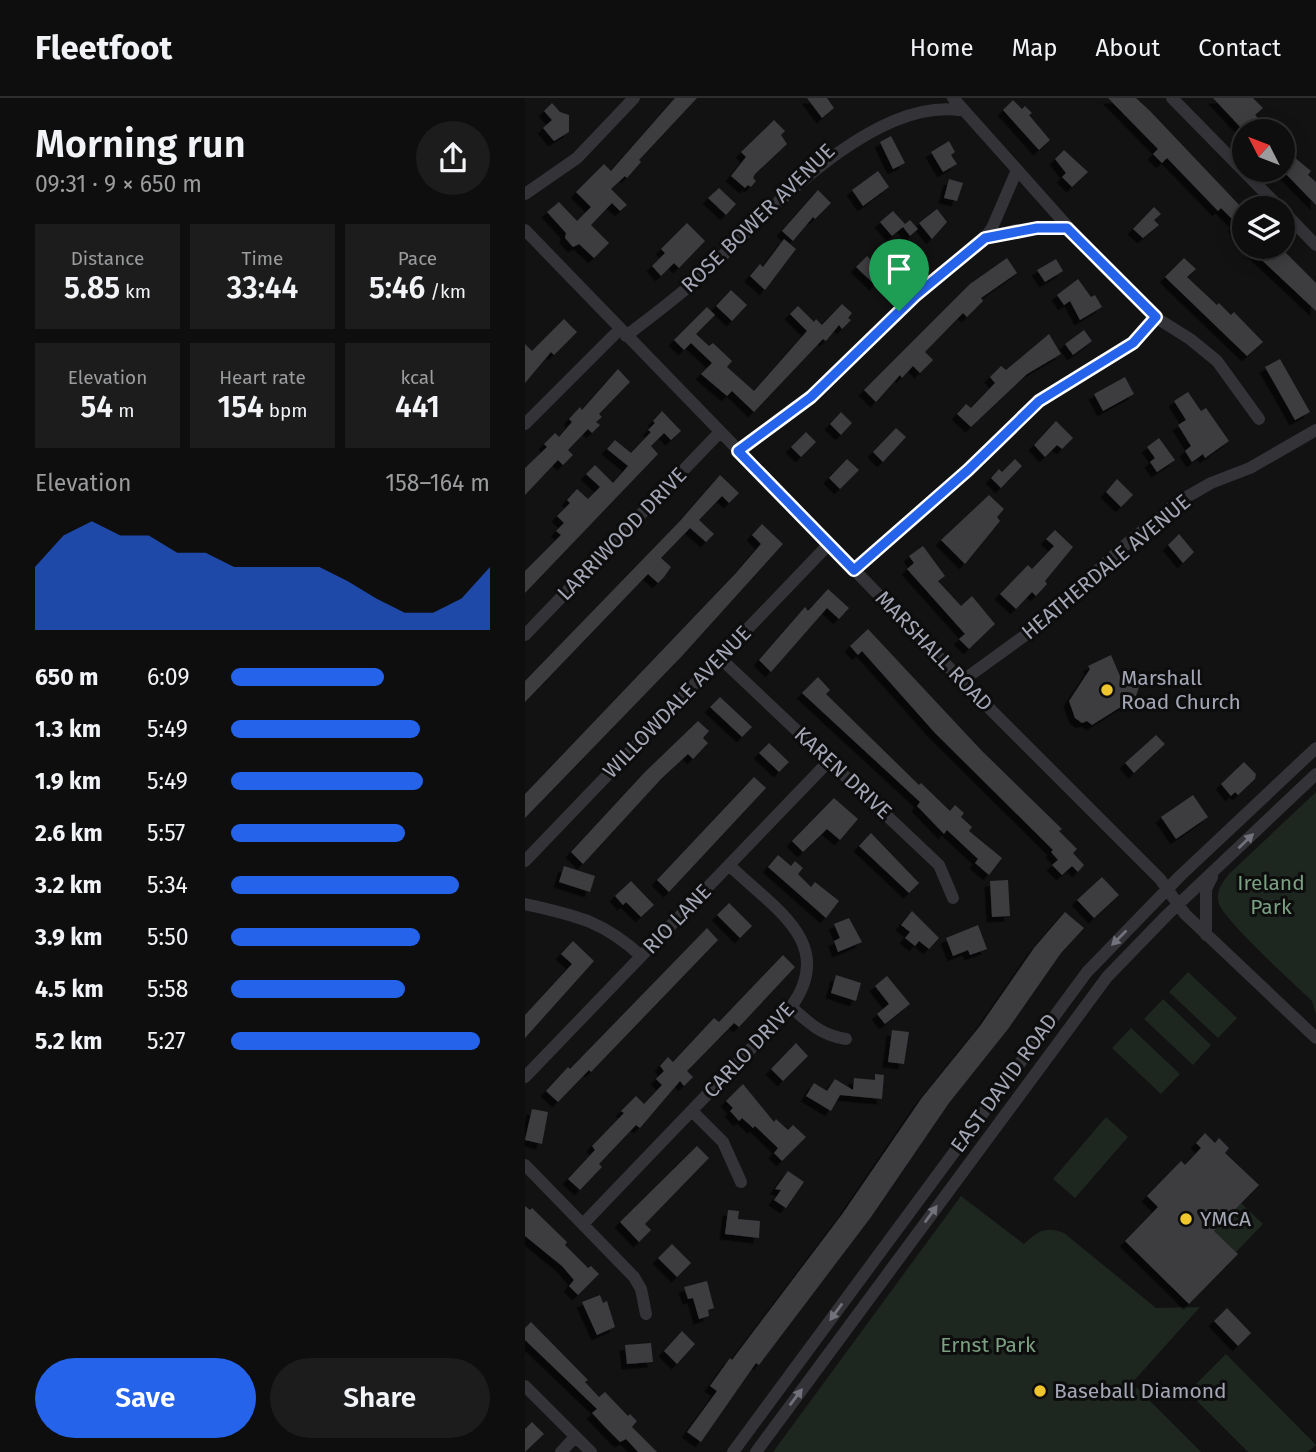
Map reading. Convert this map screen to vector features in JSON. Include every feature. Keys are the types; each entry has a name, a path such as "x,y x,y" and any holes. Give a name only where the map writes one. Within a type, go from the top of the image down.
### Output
{"street":[{"path":"525,194 577,158 634,98"},
{"path":"953,98 1067,228 1156,317 1207,351 1259,419"},
{"path":"1172,98 1267,196"},
{"path":"915,100 945,103 969,117"},
{"name":"ROSE BOWER AVENUE","path":"525,424 623,333 712,267 823,151 886,110"},
{"path":"738,451 811,397 916,295 985,238 1017,170"},
{"path":"1295,224 1316,245"},
{"path":"985,238 1016,230 1067,228"},
{"name":"MARSHALL ROAD","path":"525,230 1167,889 1206,935 1316,1038"},
{"path":"854,570 968,470 1039,401 1133,343 1156,317"},
{"name":"HEATHERDALE AVENUE","path":"962,681 1038,626 1124,547 1178,502 1316,430"},
{"name":"LARRIWOOD DRIVE","path":"525,635 720,432"},
{"name":"WILLOWDALE AVENUE","path":"525,861 829,544"},
{"name":"KAREN DRIVE","path":"720,658 939,864 953,898"},
{"name":"EAST DAVID ROAD","path":"733,1452 1068,996 1108,948 1167,889 1316,748"},
{"name":"RIO LANE","path":"525,1077 829,761"},
{"name":"EAST DAVID ROAD","path":"756,1452 1082,1008 1132,950 1316,774"},
{"name":"CARLO DRIVE","path":"583,1223 791,1007 808,979 808,953 795,929 729,866"},
{"path":"1206,935 1206,889 1216,869"},
{"path":"525,904 600,924 613,931 642,956"},
{"path":"791,1007 828,1036 846,1039"},
{"path":"692,1111 723,1142 741,1182"},
{"path":"525,1165 634,1277 646,1314"},
{"path":"876,1257 891,1268"},
{"path":"525,1386 591,1452"},
{"path":"561,1452 575,1437"}],"green space":[{"name":"Ireland Park","path":"1316,792 1316,1014 1312,1001 1261,953 1224,913 1218,896 1229,874"},
{"path":"1188,972 1237,1018 1218,1038 1169,992"},
{"path":"1163,999 1211,1045 1193,1065 1144,1019"},
{"path":"1131,1028 1180,1074 1161,1094 1112,1048"},
{"path":"1106,1117 1128,1137 1075,1198 1053,1179"},
{"name":"Ernst Park","path":"961,1196 1024,1244 1043,1231 1064,1233 1156,1308 1200,1307 1132,1383 1201,1452 773,1452"},
{"path":"1241,1203 1263,1224 1236,1252 1214,1231"},
{"path":"1226,1354 1316,1445 1308,1452 1248,1452 1188,1392"}],"building":[{"path":"675,98 697,98 639,160 641,162 627,178 625,176 611,189 627,205 620,211 612,203 591,225 609,243 594,258 579,244 573,247 565,238 566,233 547,212 559,202 577,221 591,207 576,192 604,164 611,171"},
{"path":"807,98 827,98 834,108 822,118"},
{"path":"1108,98 1136,98 1150,111 1232,197 1232,219 1221,208 1218,211 1167,158 1162,163 1153,154 1158,149"},
{"path":"1213,98 1253,98 1263,108 1255,115 1259,119 1233,119"},
{"path":"1013,100 1022,109 1025,106 1032,113 1029,115 1050,140 1039,150 1003,110"},
{"path":"552,103 560,112 569,115 569,132 554,141 543,128 552,120 544,111"},
{"path":"774,120 785,131 781,135 787,144 755,174 753,178 756,181 751,187 748,185 745,188 731,176 746,157 741,152"},
{"path":"891,136 905,163 893,169 880,142"},
{"path":"949,141 955,152 951,155 957,164 943,172 931,152"},
{"path":"1064,150 1088,172 1072,187 1062,177 1066,173 1055,159"},
{"path":"1295,158 1311,171 1308,175 1316,182 1316,205 1294,182"},
{"path":"878,171 889,187 863,206 852,190"},
{"path":"949,179 963,183 957,201 944,198"},
{"path":"719,188 736,204 726,215 708,198"},
{"path":"818,190 831,203 815,219 813,217 793,241 782,231"},
{"path":"1154,207 1161,214 1154,220 1159,225 1143,238 1133,229"},
{"path":"937,209 947,222 932,239 919,223"},
{"path":"893,211 905,224 910,220 918,229 910,236 903,227 892,236 880,222"},
{"path":"687,223 705,241 679,268 674,263 661,276 652,266 665,253 661,249"},
{"path":"784,239 796,249 765,290 750,276 760,264 763,267"},
{"path":"889,242 904,257 875,285 856,267 867,256 871,260"},
{"path":"1007,258 1017,273 981,298 983,301 967,317 963,313 925,352 933,360 920,373 913,366 902,378 900,375 876,402 864,390 970,284"},
{"path":"1184,258 1196,269 1187,277 1217,305 1219,303 1231,315 1234,312 1263,342 1247,356 1165,277"},
{"path":"1056,259 1063,271 1045,282 1037,270"},
{"path":"1261,259 1292,259 1316,283 1316,311"},
{"path":"1078,279 1091,297 1095,295 1102,307 1080,320 1070,301 1064,305 1057,295"},
{"path":"731,290 747,305 732,321 716,306"},
{"path":"842,304 852,313 848,318 851,320 842,329 839,325 826,341 823,339 754,412 732,391 727,396 701,374 712,363 691,343 684,350 674,340 707,307 715,315 696,334 709,346 713,343 732,361 727,367 754,391 807,331 790,314 798,306 814,322 816,319 822,325"},
{"path":"564,319 577,332 554,355 551,352 525,383 525,344 532,351"},
{"path":"1084,330 1092,341 1073,355 1065,344"},
{"path":"1049,334 1061,354 1027,374 971,427 957,414 966,404 971,408 995,383 990,377 1001,366 1006,370"},
{"path":"1280,359 1310,412 1295,420 1265,367"},
{"path":"618,369 630,382 599,414 602,417 596,422 600,425 592,433 588,429 568,450 573,455 563,465 558,460 525,495 525,468 547,447 544,444 555,433 559,437 572,422 569,419 580,407 582,410"},
{"path":"1125,377 1134,394 1103,411 1094,394"},
{"path":"1188,392 1201,411 1206,408 1229,441 1205,458 1203,454 1192,462 1185,451 1191,446 1178,425 1186,420 1174,401"},
{"path":"662,411 681,431 671,440 664,433 651,446 658,454 525,593 525,571 561,535 556,531 564,523 557,516 570,503 567,500 577,489 588,499 600,487 586,474 595,465 613,483 628,466 607,449 615,440 631,453 651,432 648,430"},
{"path":"841,412 852,423 841,435 830,424"},
{"path":"1056,421 1073,438 1062,449 1057,445 1045,457 1034,445"},
{"path":"896,428 906,437 883,462 873,452"},
{"path":"806,432 816,442 801,457 791,447"},
{"path":"1159,438 1175,460 1157,472 1150,462 1155,458 1147,447"},
{"path":"847,459 859,470 840,489 829,478"},
{"path":"1015,459 1022,466 1001,488 991,478 999,469 1002,472"},
{"path":"720,475 739,493 729,503 722,496 699,520 714,534 706,542 690,528 661,558 671,567 664,577 658,583 648,574 525,702 525,681 680,521"},
{"path":"1117,479 1133,495 1121,507 1106,492"},
{"path":"989,495 1004,509 997,517 1000,521 965,564 941,540"},
{"path":"762,524 783,544 681,657 525,818 525,794 736,573 761,544 752,535"},
{"path":"1055,530 1073,547 1036,596 1032,592 1016,609 1000,594 1028,565 1032,569 1054,546 1046,539"},
{"path":"1179,534 1194,552 1183,563 1168,545"},
{"path":"923,546 945,576 938,581 961,606 972,596 995,624 969,649 959,639 965,634 907,569 914,563 909,556"},
{"path":"828,589 849,608 839,619 827,608 771,672 759,660 805,607 808,611"},
{"path":"868,629 981,750 1062,829 1059,831 1077,849 1073,853 1084,865 1078,872 1072,866 1062,875 1052,865 1058,860 1051,852 1053,850 935,733 862,651 858,655 850,646"},
{"name":"Marshall Road Church","path":"1111,655 1120,676 1140,684 1136,696 1128,706 1124,705 1092,725 1087,721 1082,723 1075,718 1069,701 1090,669 1088,666"},
{"path":"818,677 830,690 826,694 919,785 921,783 950,811 955,805 964,813 961,817 972,827 969,831 1002,858 989,875 975,863 978,859 947,830 944,834 917,806 920,802 802,693"},
{"path":"720,697 752,727 742,737 710,707"},
{"path":"698,721 709,731 703,738 708,743 693,759 688,754 661,779 583,864 571,852 644,773"},
{"path":"1156,735 1165,744 1134,773 1125,763"},
{"path":"769,743 789,762 779,772 759,753"},
{"path":"1244,762 1256,774 1255,779 1238,795 1235,792 1231,796 1221,784"},
{"path":"754,777 766,788 669,892 657,880"},
{"path":"1193,795 1208,817 1176,839 1161,817"},
{"path":"834,798 858,819 840,840 827,829 803,852 792,841"},
{"path":"871,833 919,883 909,893 859,846"},
{"path":"778,855 791,866 795,861 803,868 798,874 811,887 815,882 839,901 826,918 768,867"},
{"path":"564,866 595,876 590,892 559,882"},
{"path":"1102,877 1119,895 1094,918 1077,900"},
{"path":"1008,880 1010,916 992,917 990,881"},
{"path":"631,881 654,905 641,917 626,902 623,905 615,896"},
{"path":"729,903 752,926 740,938 717,915"},
{"path":"912,911 939,938 929,949 919,941 915,946 905,938 910,932 901,925"},
{"path":"1065,912 1084,928 1061,953 1008,1029 949,1103 871,1217 759,1365 756,1363 701,1442 687,1432 717,1391 710,1386 843,1213 921,1099 980,1026 1034,948"},
{"path":"849,918 862,942 838,952 834,941 840,938 834,924"},
{"path":"978,925 987,949 970,955 968,950 953,956 946,938"},
{"path":"707,928 718,940 591,1072 589,1070 558,1102 546,1091 568,1067 570,1069"},
{"path":"573,941 594,961 525,1038 525,1015 572,964 561,954"},
{"path":"783,955 795,967 739,1027 734,1023 687,1071 693,1077 684,1086 680,1081 640,1128 636,1125 599,1164 602,1167 580,1190 568,1179 595,1150 592,1146 624,1113 621,1111 636,1096 644,1104 662,1085 656,1079 664,1071 660,1066 668,1057 673,1062 714,1018 719,1022"},
{"path":"836,975 861,983 856,1001 831,993"},
{"path":"887,976 910,1004 885,1024 877,1014 889,1004 875,986"},
{"path":"892,1030 909,1032 904,1064 888,1062"},
{"path":"796,1043 808,1056 783,1081 771,1069"},
{"path":"875,1074 884,1075 882,1099 840,1095 831,1111 806,1096 814,1083 827,1091 835,1079 853,1090 854,1078 875,1080"},
{"path":"743,1084 774,1122 776,1119 788,1130 793,1125 806,1137 782,1161 774,1153 778,1148 755,1126 753,1128 742,1118 739,1121 730,1111 733,1108 726,1101"},
{"path":"532,1109 548,1112 542,1144 525,1140"},
{"name":"YMCA","path":"1205,1133 1215,1143 1219,1138 1229,1148 1225,1153 1259,1185 1214,1231 1238,1254 1189,1304 1125,1241 1158,1207 1147,1196 1181,1161 1185,1165 1201,1148 1196,1143"},
{"path":"697,1146 709,1158 645,1224 651,1230 639,1242 620,1222"},
{"path":"788,1171 804,1182 786,1208 774,1200 781,1190 775,1189"},
{"path":"525,1206 530,1210 532,1208 567,1242 565,1245 588,1268 591,1266 599,1274 578,1295 569,1286 574,1280 562,1266 525,1236"},
{"path":"728,1210 739,1211 738,1219 760,1221 759,1238 725,1234"},
{"path":"672,1244 691,1263 677,1277 658,1258"},
{"path":"707,1281 714,1308 708,1310 709,1316 699,1319 693,1298 688,1299 684,1287"},
{"path":"600,1295 603,1303 607,1301 615,1327 597,1335 582,1302"},
{"path":"1227,1308 1251,1333 1238,1346 1214,1321"},
{"path":"531,1322 588,1380 585,1382 599,1397 605,1392 628,1416 630,1414 637,1421 632,1427 657,1452 638,1452 626,1439 620,1442 605,1427 592,1413 597,1409 525,1340 525,1328"},
{"path":"682,1331 695,1344 677,1364 664,1351"},
{"path":"651,1343 653,1362 627,1364 625,1345"},
{"path":"532,1422 544,1434 525,1452 525,1429"}],"place":[{"name":"Marshall Road Church","path":"1107,690"},
{"name":"YMCA","path":"1186,1219"},
{"name":"Baseball Diamond","path":"1040,1391"}],"route":[{"path":"1067,228 1156,317 1133,343 1059,387 1023,414 968,470 854,570 738,451 811,397 899,311 985,238 1016,230 1067,228"}]}
